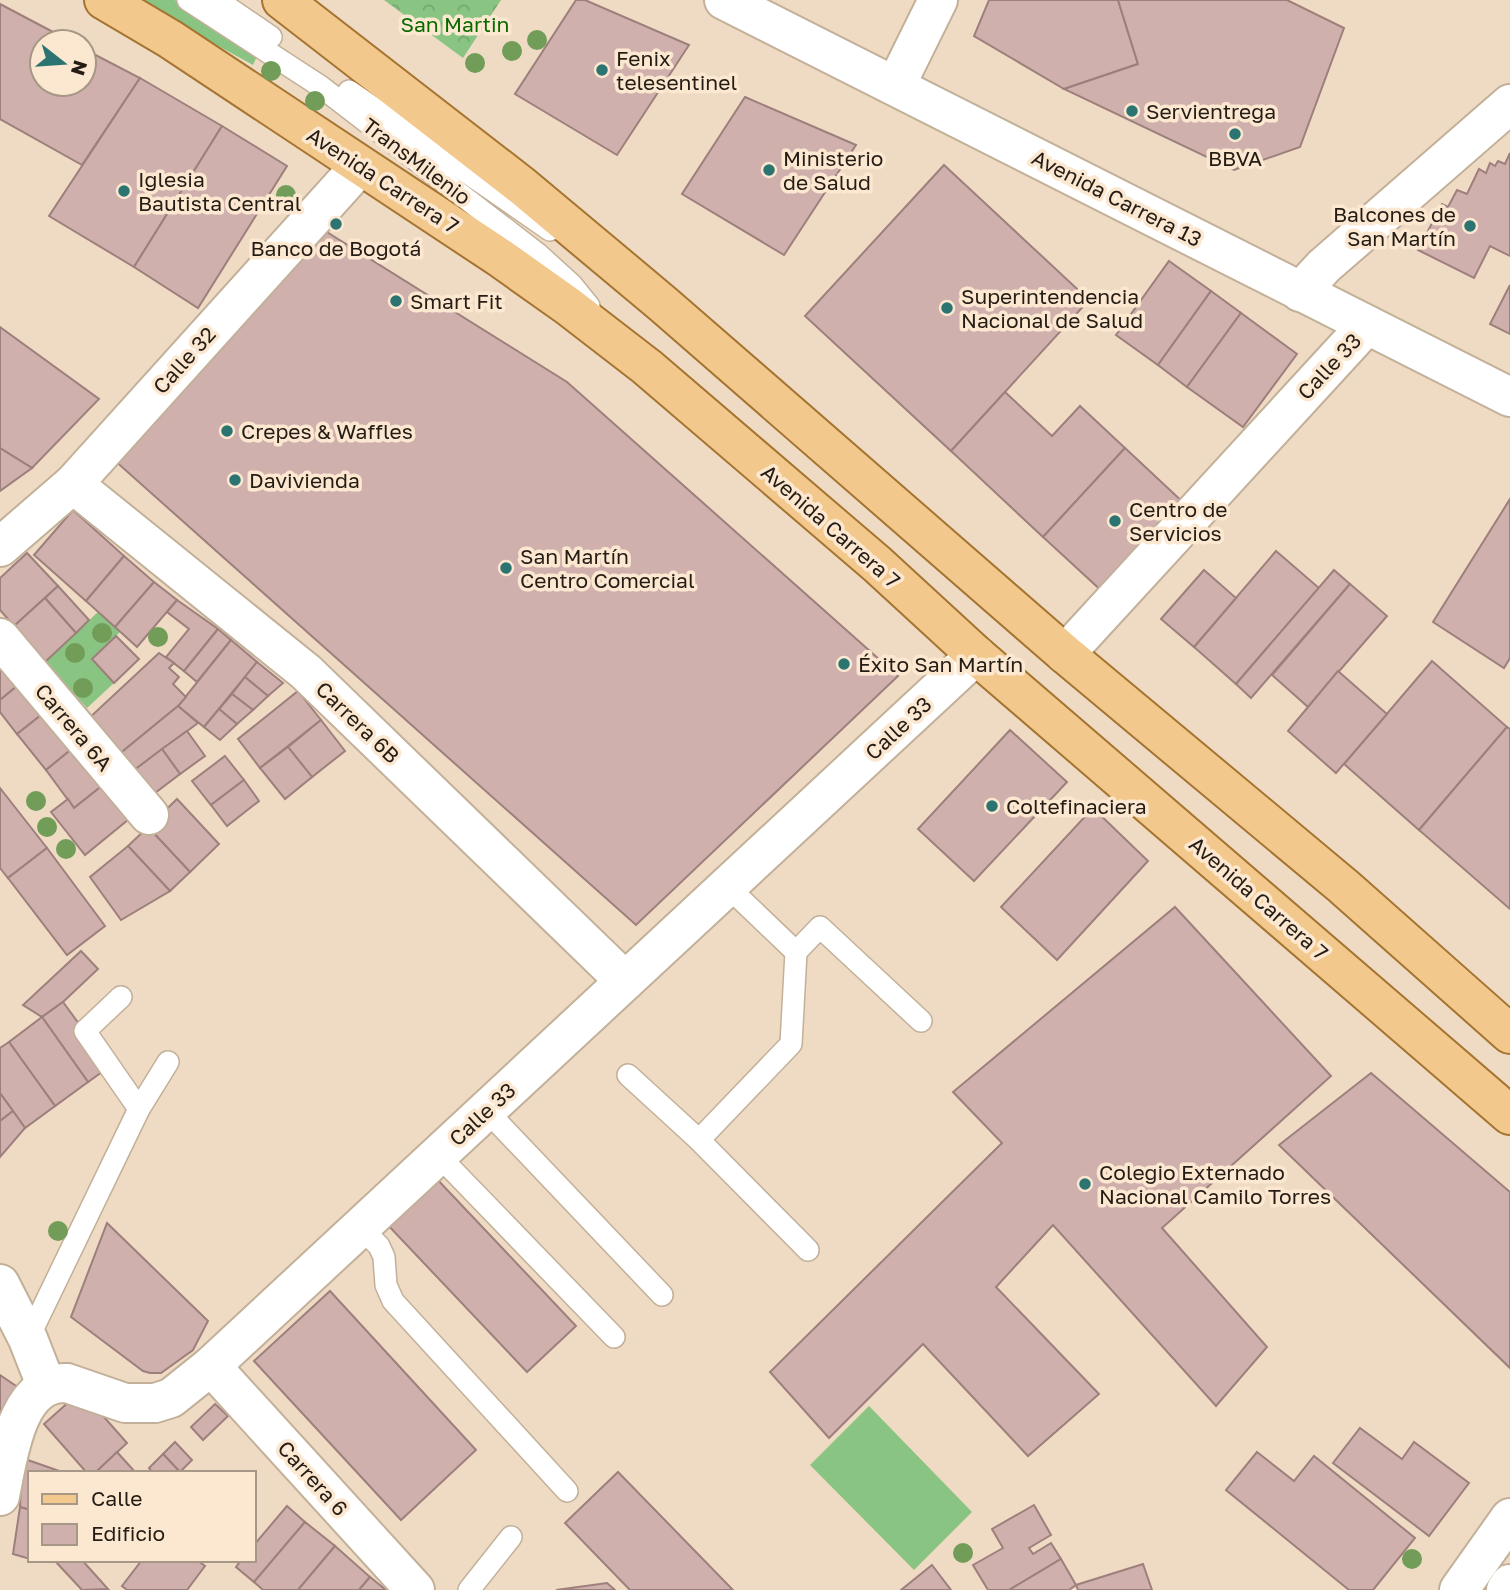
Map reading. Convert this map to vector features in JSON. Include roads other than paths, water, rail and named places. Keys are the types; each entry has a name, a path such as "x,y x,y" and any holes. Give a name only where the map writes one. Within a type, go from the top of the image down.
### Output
{"main road":[{"name":"Avenida Carrera 7","path":"104,0 170,39 499,257 624,348 877,564 976,655 1510,1115"},
{"path":"282,0 522,186 663,304 1065,654 1343,886 1510,1034"}],"street":[{"name":"Avenida Carrera 13","path":"724,0 1510,397"},
{"path":"896,85 938,0"},
{"path":"1300,292 1324,266 1510,104"},
{"name":"Calle 32","path":"0,547 73,484 360,166"},
{"name":"Calle 33","path":"1065,654 1367,325"},
{"name":"Carrera 6B","path":"73,484 306,672 625,981"},
{"name":"Carrera 6A","path":"0,638 149,815"},
{"name":"Calle 33","path":"46,1385 68,1383 125,1402 155,1403 171,1398 211,1366 361,1228 976,655"},
{"path":"0,1284 28,1339 46,1385 32,1398 18,1424 0,1496"},
{"name":"Carrera 6","path":"211,1366 415,1590"},
{"path":"1459,1590 1510,1518"},
{"path":"1506,1590 1510,1584"}],"lane":[{"name":"TransMilenio","path":"188,0 320,86 538,254 572,285 624,348"},
{"name":"TransMilenio","path":"217,0 509,204 663,304"},
{"path":"727,886 796,952"},
{"path":"699,1140 791,1044 796,952 820,927 921,1021"},
{"path":"121,997 85,1031 139,1109"},
{"path":"28,1339 139,1109 168,1062"},
{"path":"628,1075 699,1140 808,1250"},
{"path":"486,1110 662,1295"},
{"path":"438,1155 614,1337"},
{"path":"361,1228 379,1246 384,1257 386,1285 393,1301 567,1491"},
{"path":"469,1590 510,1537"}],"place":[{"name":"Fenix telesentinel","path":"602,70"},
{"name":"Servientrega","path":"1132,111"},
{"name":"BBVA","path":"1235,134"},
{"name":"Ministerio de Salud","path":"769,170"},
{"name":"Iglesia Bautista Central","path":"124,191"},
{"name":"Banco de Bogotá","path":"336,224"},
{"name":"Balcones de San Martín","path":"1470,226"},
{"name":"Smart Fit","path":"396,301"},
{"name":"Superintendencia Nacional de Salud","path":"947,308"},
{"name":"Crepes & Waffles","path":"227,431"},
{"name":"Davivienda","path":"235,480"},
{"name":"Centro de Servicios","path":"1115,521"},
{"name":"San Martín Centro Comercial","path":"506,568"},
{"name":"Éxito San Martín","path":"844,664"},
{"name":"Coltefinaciera","path":"992,806"},
{"name":"Colegio Externado Nacional Camilo Torres","path":"1085,1184"}],"park label":[{"name":"San Martin","path":"455,24"}]}
